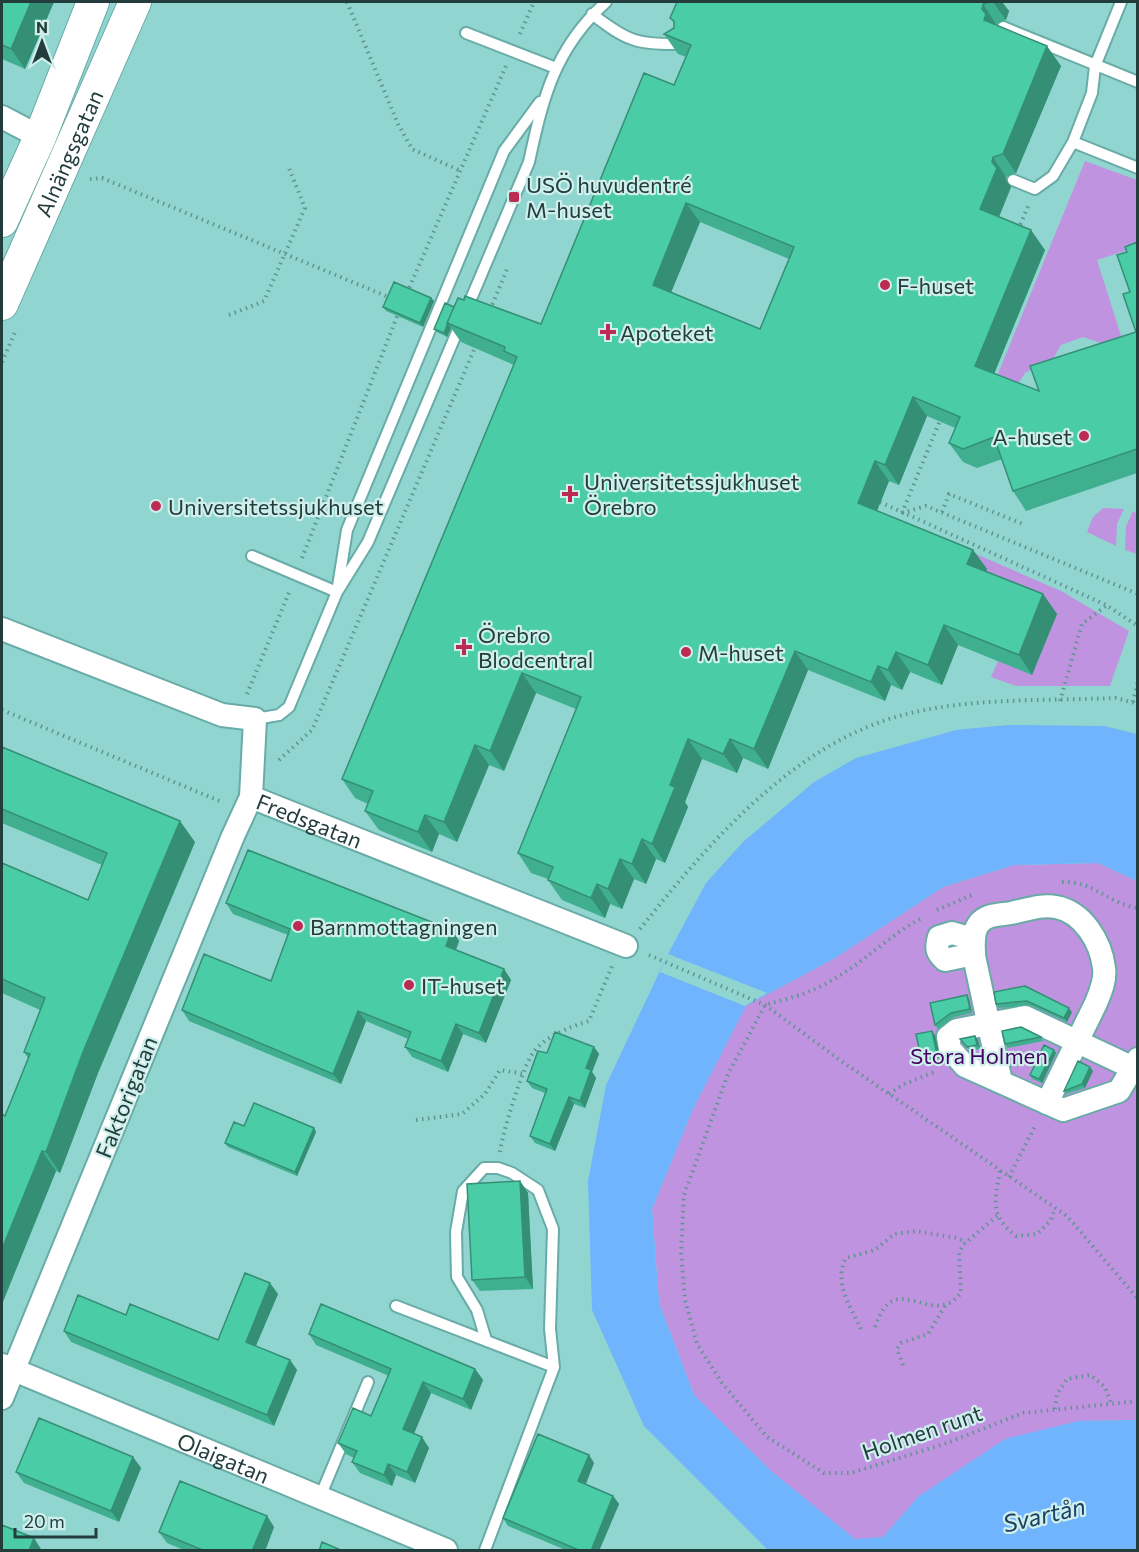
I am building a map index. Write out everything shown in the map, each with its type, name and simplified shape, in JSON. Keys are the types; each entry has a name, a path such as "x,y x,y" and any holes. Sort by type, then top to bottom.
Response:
{"main road":[{"name":"Alnängsgatan","path":"2,221 40,137 93,2"},
{"name":"Alnängsgatan","path":"2,304 135,2"},
{"path":"40,137 71,149"}],"street":[{"path":"2,117 40,137"},
{"path":"2,628 222,715 246,718"},
{"name":"Fredsgatan","path":"246,718 251,797 626,946"},
{"name":"Faktorigatan","path":"2,1398 7,1367 251,797"},
{"path":"1001,1082 973,946 977,926 985,917 1039,906 1055,906 1080,918 1090,930 1105,969 1103,986 1047,1103"},
{"path":"1025,1017 1078,1042 1134,1063 1119,1091 1063,1110 962,1062 950,1049 948,1037 957,1030 989,1022 1025,1017"},
{"name":"Olaigatan","path":"7,1367 446,1551"}],"lane":[{"path":"246,718 279,715 289,707 337,592 368,542 529,162 543,98 556,68 573,35 606,2"},
{"path":"1013,180 1035,189 1053,176 1073,142 1092,93 1095,66 1121,2"},
{"path":"592,14 617,33 644,45 681,44"},
{"path":"1003,27 1137,82"},
{"path":"466,33 556,68"},
{"path":"337,592 347,530 504,151 543,98"},
{"path":"1073,142 1137,168"},
{"path":"252,556 337,592"},
{"path":"484,1551 554,1367 550,1329 553,1229 538,1190 512,1173 498,1168 484,1168 463,1191 456,1232 457,1277 477,1310 486,1340"},
{"path":"396,1306 554,1367"},
{"path":"321,1497 368,1382"}],"path":[{"path":"347,2 398,124 412,149 461,171"},
{"path":"246,718 296,575 402,303 534,2"},
{"path":"229,315 264,301 305,208 288,166"},
{"path":"86,181 93,177 102,178 392,298"},
{"path":"1017,232 1035,189"},
{"path":"902,513 941,416"},
{"path":"942,512 949,494 1023,524"},
{"path":"880,501 1106,605 1137,626"},
{"path":"902,513 926,506 1137,594"},
{"path":"1060,701 1082,624 1106,605"},
{"path":"498,1168 505,1129 533,1052 567,1027 589,1021 612,966 696,859 760,797 794,770 837,744 898,717 933,709 1060,701 1116,698 1135,703 1137,681"},
{"path":"2,710 223,802 226,795"},
{"path":"664,962 765,1005 889,1094 1067,1216 1137,1299"},
{"name":"Holmen runt","path":"765,1005 728,1074 684,1195 681,1252 685,1300 697,1344 722,1383 767,1437 824,1473 851,1473 944,1444 1023,1413 1137,1401"},
{"path":"889,1094 904,1084 962,1062"},
{"path":"416,1120 462,1114 485,1094 500,1070 525,1074"},
{"path":"1009,1177 1047,1103"},
{"path":"1000,1171 996,1197 998,1216 1001,1224 1016,1236 1037,1234 1051,1220 1055,1208"},
{"path":"875,1327 880,1311 887,1303 897,1298 945,1306 954,1302 961,1293 959,1253 966,1242 998,1216"},
{"path":"861,1329 840,1283 842,1266 846,1258 875,1250 894,1234 916,1232 957,1238 966,1242"},
{"path":"903,1365 897,1349 901,1343 928,1334 945,1306"},
{"path":"1055,1409 1057,1394 1066,1379 1090,1375 1105,1387 1111,1403"}],"green space":[{"path":"1085,161 1137,180 1137,247 1097,260 1123,342 1110,346 1083,337 1061,345 1050,364 1026,372 1015,388 995,381"},
{"path":"1103,508 1124,509 1117,524 1116,546 1087,532 1093,517"},
{"path":"1133,511 1137,514 1137,554 1125,550 1126,526"},
{"path":"923,531 1061,591 1129,631 1110,686 1016,686 991,677 998,661 1032,674 981,583"},
{"name":"Stora Holmen","path":"1098,863 1137,881 1137,1420 1078,1421 919,1496 883,1537 855,1540 771,1471 694,1395 659,1303 652,1209 693,1109 745,1006 835,958 943,887 1014,865"}],"water":[{"name":"Svartån","path":"1007,725 1104,726 1137,734 1137,881 1098,863 1014,865 943,887 835,958 746,1006 693,1109 652,1209 659,1303 694,1395 771,1471 855,1539 883,1537 919,1496 1005,1439 1078,1421 1137,1420 1137,1550 768,1550 644,1426 592,1310 588,1181 606,1085 668,954 706,883 743,842 814,782 856,758 956,730"}],"pier":[{"path":"668,954 767,993 745,1006 660,972"}],"building":[{"path":"2,2 31,2 11,49 2,45"},
{"path":"677,2 989,2 983,4 982,9 986,14 984,20 1047,46 1003,154 993,157 992,162 997,168 980,209 1031,230 975,366 1039,391 1030,366 1136,332 1123,294 1130,292 1117,255 1127,252 1125,247 1137,242 1137,449 1013,491 994,437 963,449 949,443 960,417 913,397 885,465 875,461 858,503 973,550 967,564 1043,594 1019,655 944,625 928,665 896,652 888,670 878,666 871,682 795,651 754,749 730,739 723,754 688,739 670,785 675,787 652,844 642,839 632,864 620,859 608,889 597,884 591,898 548,880 553,867 518,853 581,697 522,673 490,751 475,745 444,822 425,815 418,832 365,811 373,791 342,779 517,357 504,351 505,347 447,323 458,298 464,300 465,296 541,324 644,73 674,85 691,45 664,34 674,28 674,21 670,18","holes":["686,203 794,247 760,329 653,285"]},
{"path":"394,282 431,298 420,323 383,307"},
{"path":"445,303 454,307 444,333 434,329"},
{"path":"2,747 180,821 83,1052 46,1152 42,1151 2,1249 2,1114 5,1116 30,1054 24,1052 45,998 2,979 2,863 88,900 107,853 2,809"},
{"name":"IT-huset","path":"248,850 452,930 446,946 504,969 479,1033 456,1024 441,1061 405,1047 411,1032 358,1011 333,1074 182,1010 204,954 271,981 290,929 226,903"},
{"path":"1025,986 1069,1008 1064,1018 1027,1001 996,1004 994,992"},
{"path":"967,995 970,1009 951,1013 935,1025 930,1003"},
{"path":"1021,1027 1041,1037 1005,1044 1002,1031"},
{"path":"932,1031 937,1054 921,1058 916,1034"},
{"path":"555,1032 594,1047 586,1068 591,1070 580,1101 569,1097 550,1144 530,1136 547,1089 527,1081 538,1051 547,1053"},
{"path":"975,1036 977,1045 967,1047 960,1039"},
{"path":"1044,1045 1054,1050 1039,1079 1030,1075"},
{"path":"1078,1061 1090,1067 1082,1084 1064,1091"},
{"path":"254,1103 314,1128 295,1172 225,1143 234,1122 244,1126"},
{"path":"520,1181 525,1277 472,1280 467,1184"},
{"path":"245,1273 270,1283 246,1342 290,1360 267,1415 64,1331 78,1295 126,1315 130,1304 218,1340"},
{"path":"321,1304 475,1369 463,1399 423,1382 403,1429 422,1437 407,1472 388,1464 384,1475 352,1462 357,1451 338,1443 353,1408 371,1416 391,1369 309,1334"},
{"path":"39,1418 133,1457 111,1511 16,1472"},
{"path":"538,1434 589,1455 578,1481 613,1496 591,1551 581,1551 503,1518"},
{"path":"180,1481 267,1516 252,1551 205,1551 159,1532"},
{"path":"2,1525 34,1538 29,1551 2,1551"},
{"path":"322,1542 343,1551 319,1551"}],"place":[{"name":"USÖ huvudentré M-huset","path":"514,197"},
{"name":"F-huset","path":"885,285"},
{"name":"Apoteket","path":"608,332"},
{"name":"A-huset","path":"1084,436"},
{"name":"Universitetssjukhuset Örebro","path":"570,494"},
{"name":"Universitetssjukhuset","path":"156,506"},
{"name":"Örebro Blodcentral","path":"464,647"},
{"name":"M-huset","path":"686,652"},
{"name":"Barnmottagningen","path":"298,926"},
{"name":"IT-huset","path":"409,985"}]}
